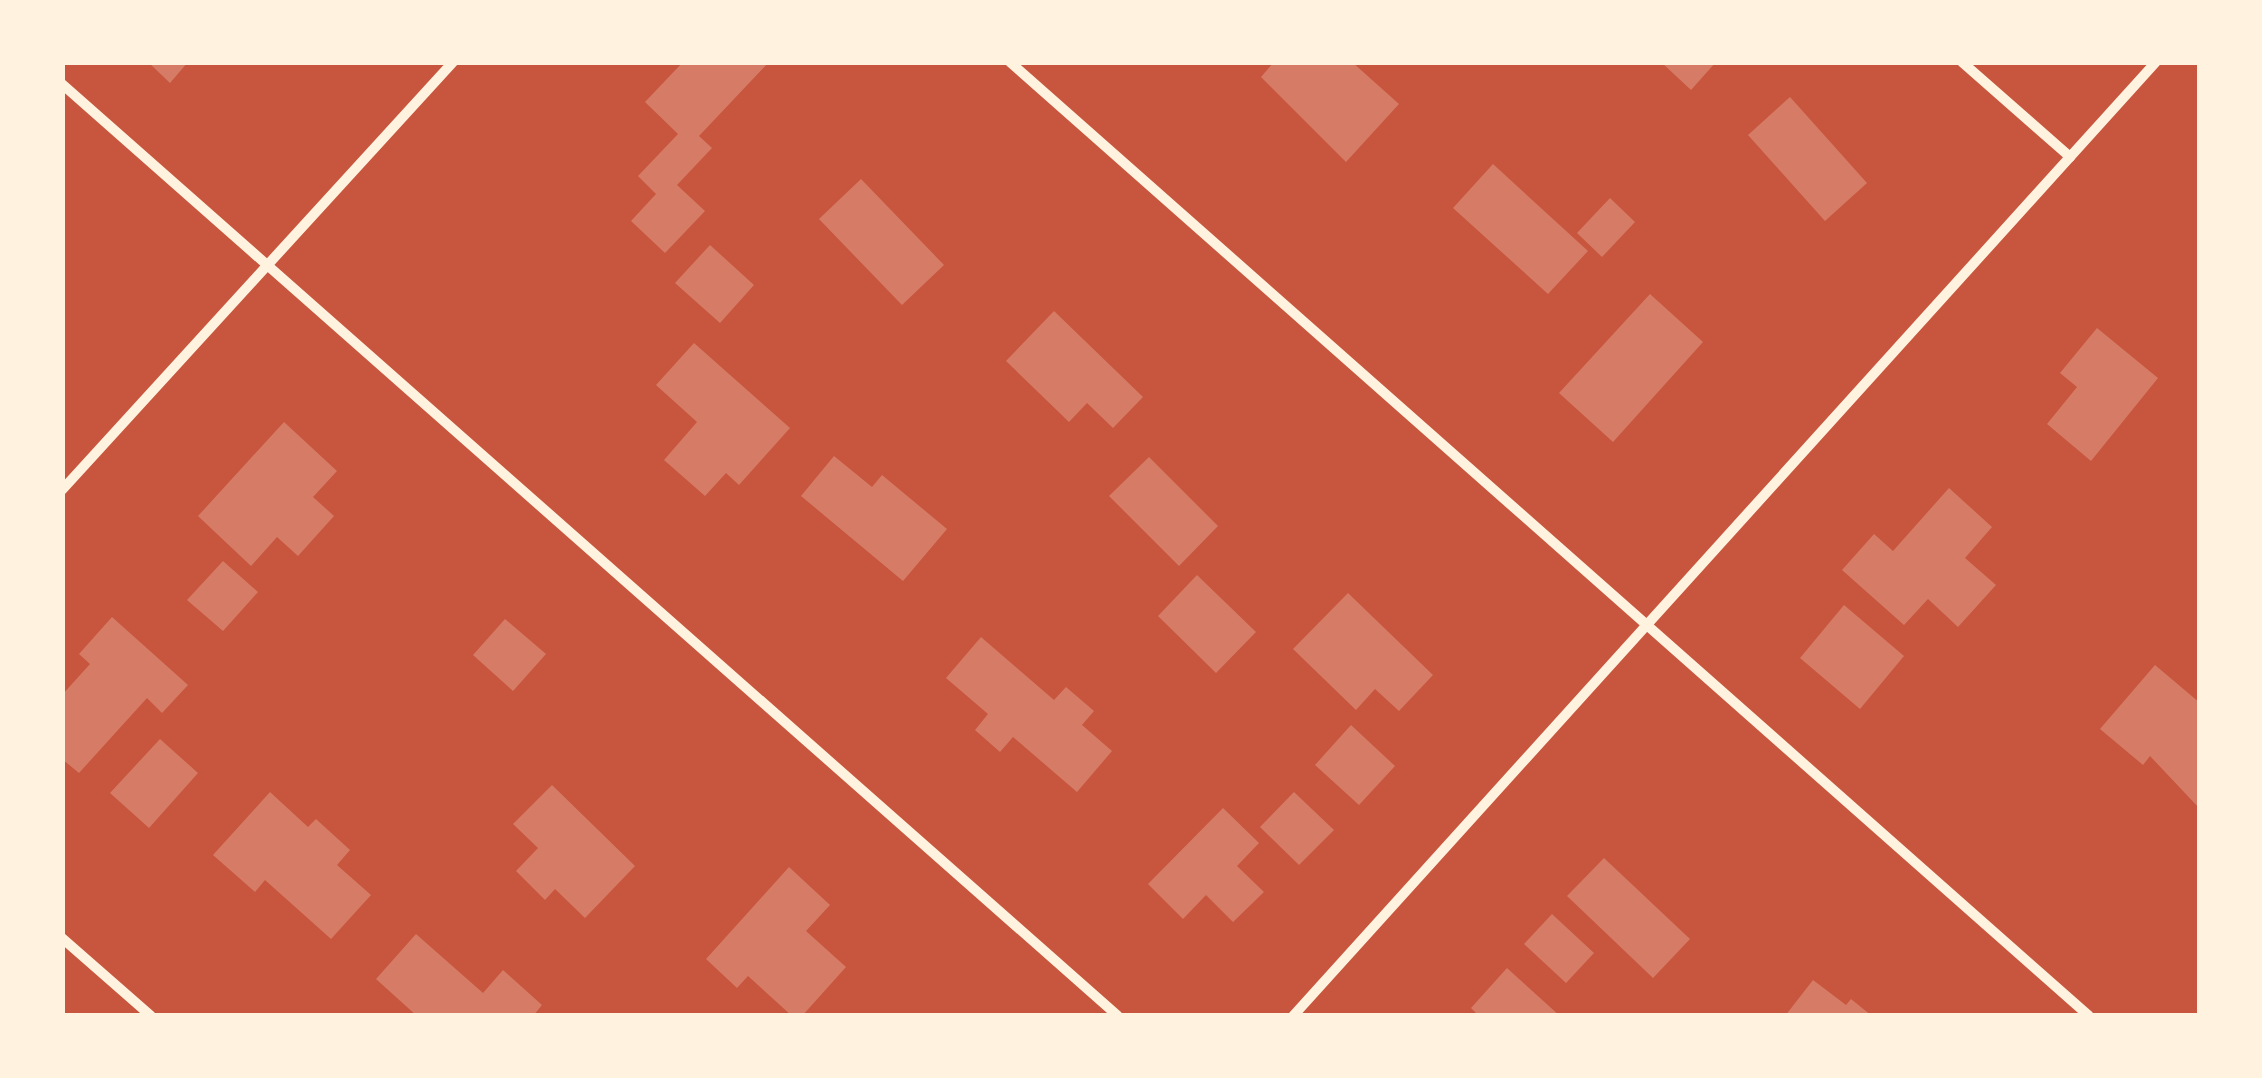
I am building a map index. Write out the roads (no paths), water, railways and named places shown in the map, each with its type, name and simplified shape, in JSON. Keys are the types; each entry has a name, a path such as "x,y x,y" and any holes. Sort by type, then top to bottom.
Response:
{"street":[{"path":"62,490 453,62"},
{"path":"1010,62 2089,1016"},
{"path":"1962,62 2070,158"},
{"path":"1293,1016 2156,62"},
{"path":"62,84 1118,1016"},
{"path":"62,938 151,1016"}]}
